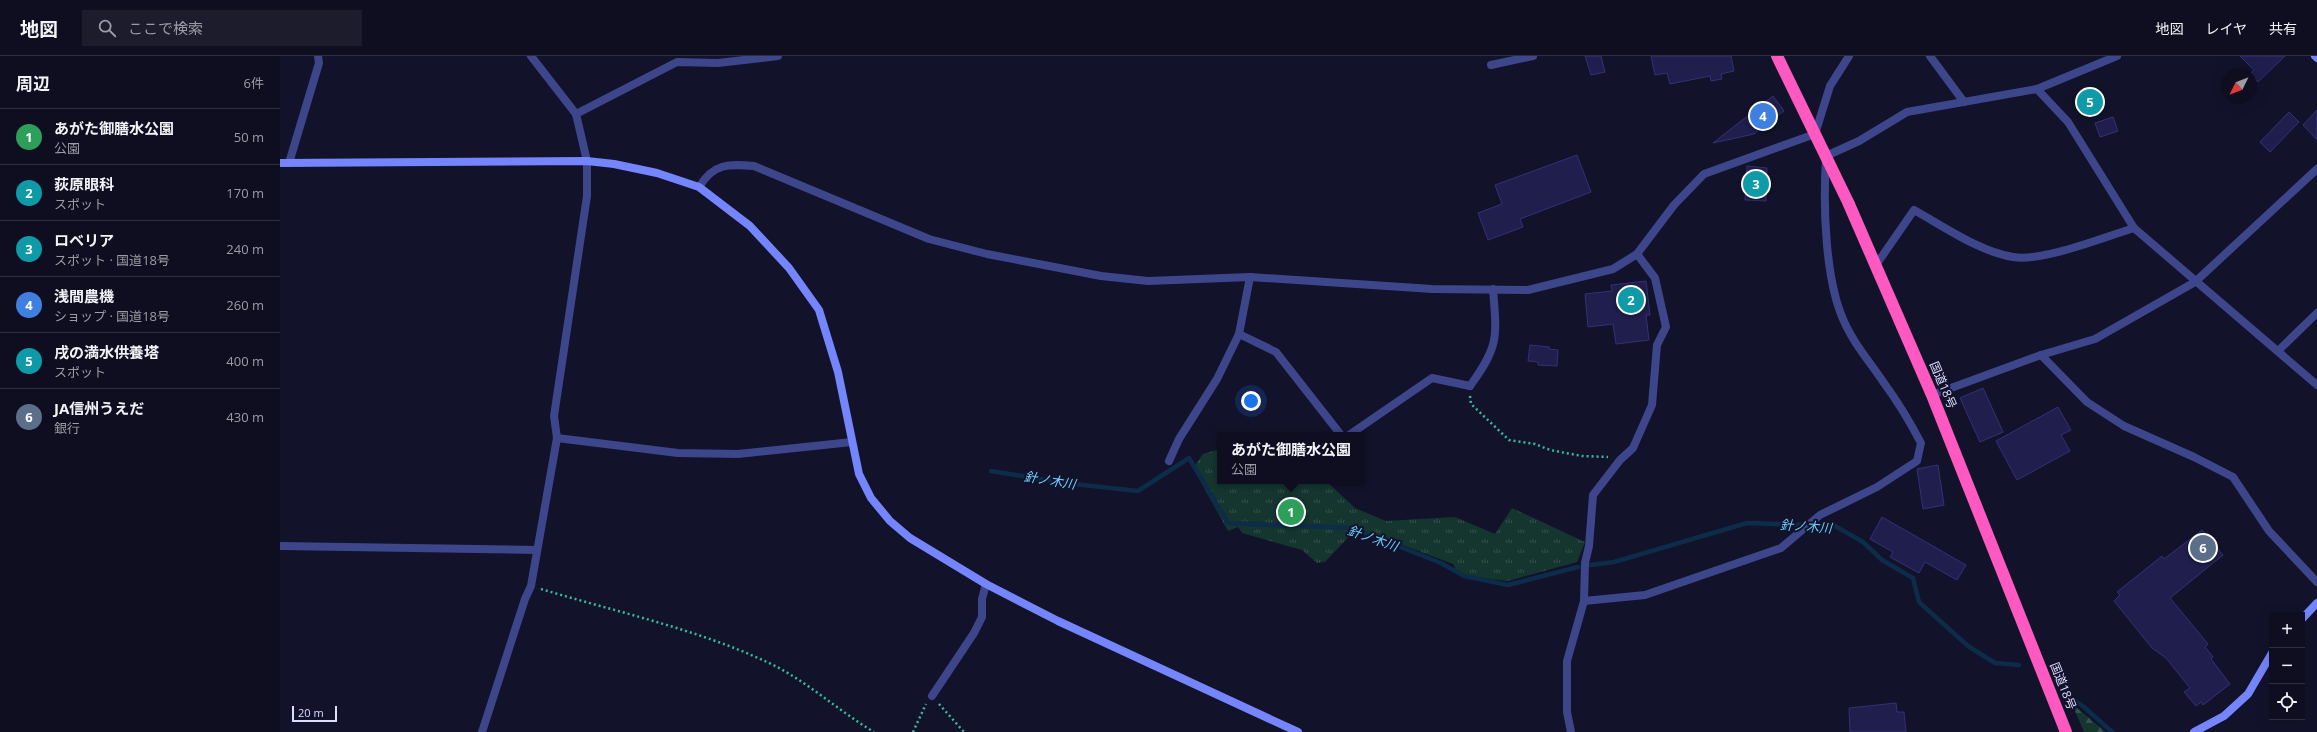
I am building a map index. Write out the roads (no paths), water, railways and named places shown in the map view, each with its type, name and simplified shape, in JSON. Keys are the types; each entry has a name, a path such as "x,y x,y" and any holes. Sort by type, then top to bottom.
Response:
{"highway":[{"name":"国道18号","path":"1777,56 1826,156 1876,265 1932,395 2066,732"}],"street":[{"path":"289,164 320,63 318,56"},
{"path":"482,732 525,599 531,586 536,550 557,438 554,416 587,196 586,161 576,114 531,56"},
{"path":"576,114 677,62 718,62 778,56"},
{"path":"1491,65 1533,56"},
{"path":"699,187 706,176 716,168 733,164 754,166 929,239 987,254 1100,276 1148,281 1250,277 1432,289 1528,290 1613,269 1637,254 1674,205 1704,174 1814,134 1830,86 1849,56"},
{"path":"1930,56 1964,102"},
{"path":"1584,601 1645,595 1781,548 1820,515 1877,487 1917,461 1921,443 1905,414 1860,350 1843,319 1833,288 1823,196 1826,156 1859,141 1907,112 2037,89 2117,56"},
{"path":"2037,89 2068,122 2134,228 2195,282 2317,385"},
{"path":"280,164 586,161 614,164 657,173 699,187 750,226 789,268 819,310 838,372 859,474 871,498 890,521 932,553 986,584 1071,627 1298,732"},
{"path":"1932,395 2041,355 2095,339 2195,282 2317,168"},
{"path":"1876,265 1914,210 1982,247 2013,258 2048,255 2134,228"},
{"path":"1571,732 1567,712 1567,661 1584,601 1585,563 1589,546 1593,495 1622,458 1633,448 1652,405 1657,345 1666,328 1655,278 1637,254"},
{"path":"1169,461 1179,439 1217,379 1239,334 1250,277"},
{"path":"1353,432 1432,378 1470,386 1488,361 1497,334 1493,289"},
{"path":"2278,351 2317,313"},
{"path":"1239,334 1276,352 1339,432"},
{"path":"2041,355 2087,402 2124,426 2194,457 2233,477 2269,531 2317,582"},
{"path":"557,438 678,453 730,454 852,442"},
{"path":"280,546 536,550"},
{"path":"932,696 974,633 982,616 982,599 986,584"},
{"path":"2305,616 2317,603"},
{"path":"2194,732 2224,716 2248,694 2269,658"}],"waterway":[{"name":"針ノ木川","path":"991,471 1065,483 1138,491 1189,458 1228,523 1352,528 1441,563 1464,576 1508,585 1578,567"},
{"name":"針ノ木川","path":"1590,565 1614,562 1747,523 1835,526 1863,542 1882,560 1913,578 1919,602 1968,646 1995,663 2019,665"},
{"name":"針ノ木川","path":"2074,700 2112,732"}],"place":[{"name":"戌の満水供養塔","path":"2090,102"},
{"name":"浅間農機","path":"1763,116"},
{"name":"ロベリア","path":"1756,184"},
{"name":"荻原眼科","path":"1631,300"},
{"name":"あがた御膳水公園","path":"1291,512"},
{"name":"JA信州うえだ","path":"2203,548"}]}
